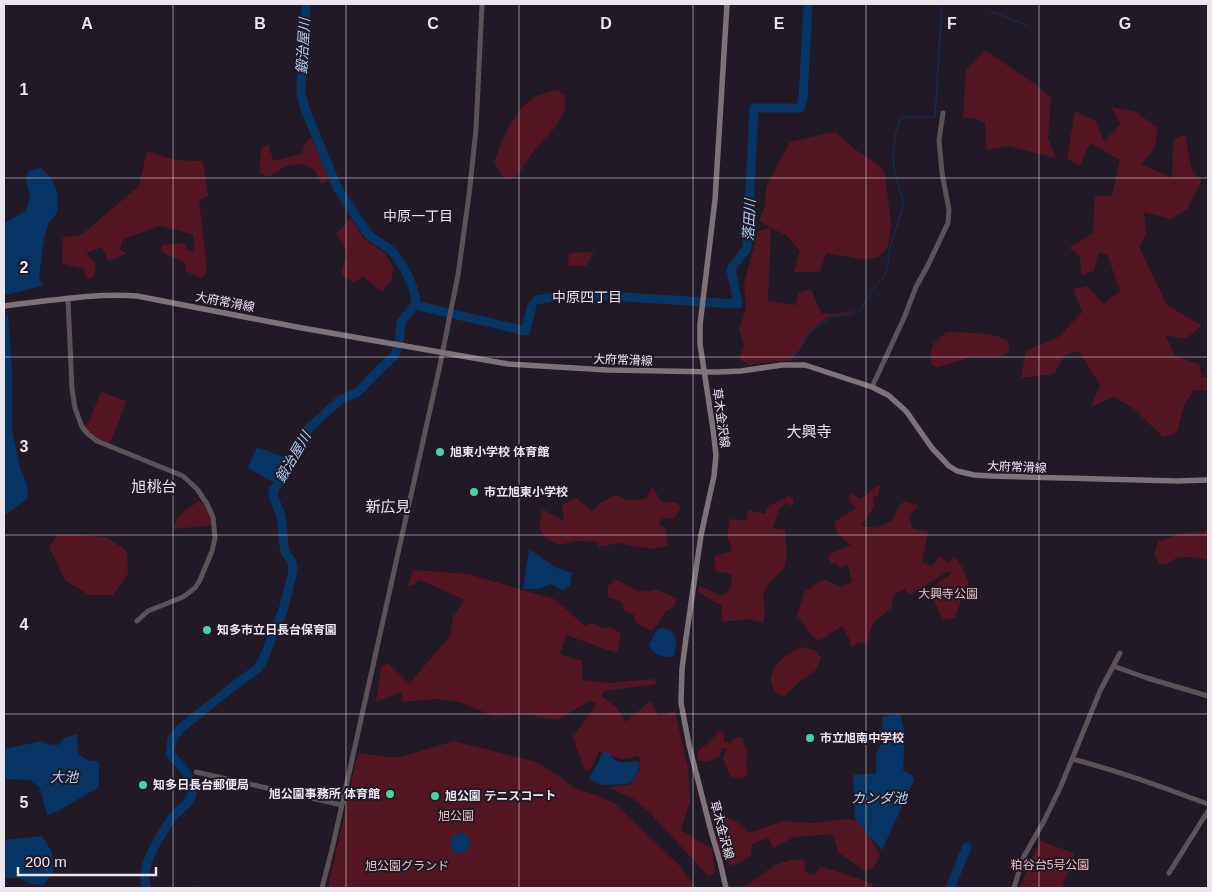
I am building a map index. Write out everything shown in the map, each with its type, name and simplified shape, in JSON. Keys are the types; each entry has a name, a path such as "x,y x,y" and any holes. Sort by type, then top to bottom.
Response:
{"main road":[{"name":"草木金沢線","path":"726,888 689,745 682,703 682,670 701,535 714,476 716,455 700,344 700,325 714,200 727,4"},
{"name":"大府常滑線","path":"4,306 117,294 137,296 302,328 508,364 705,372 805,364 872,387 888,395 906,411 932,448 956,471 991,476 1177,481 1208,480"}],"street":[{"path":"322,888 443,352 458,275 476,129 482,4"},
{"path":"872,387 916,287 948,223 950,210 940,162 939,137 943,113"},
{"path":"68,299 72,389 75,408 82,427 97,441 168,469 189,480 207,504 213,517 215,538 212,551 195,588 183,597 148,611 137,622"},
{"path":"1014,888 1023,858 1042,825 1100,691 1120,653"},
{"path":"1113,666 1208,696"},
{"path":"1072,759 1169,789 1208,804"},
{"path":"196,772 342,805"},
{"path":"1169,873 1207,815"}],"green space":[{"path":"985,50 1035,84 1051,98 1048,139 1056,158 1008,146 986,150 985,123 963,117 966,70"},
{"path":"558,90 565,96 565,109 557,125 537,147 516,177 505,179 494,163 503,138 512,122 523,107 532,99"},
{"path":"1111,107 1136,112 1158,128 1154,149 1141,164 1172,178 1173,140 1185,134 1192,171 1202,180 1187,209 1171,219 1144,212 1146,235 1139,247 1167,305 1202,326 1185,339 1165,335 1175,356 1199,364 1202,377 1208,377 1208,391 1194,390 1184,404 1177,433 1163,437 1133,408 1114,397 1091,407 1100,385 1079,351 1065,355 1054,374 1021,378 1026,351 1060,336 1082,312 1073,289 1088,286 1103,304 1120,291 1107,254 1098,253 1094,271 1081,276 1080,256 1069,248 1093,233 1095,196 1112,196 1120,160 1090,143 1080,166 1067,159 1075,111 1096,121 1104,141 1121,124"},
{"path":"835,132 856,150 880,166 885,174 891,224 888,247 879,257 865,260 826,253 820,272 794,272 800,251 786,235 759,221 765,206 766,187 790,142"},
{"path":"311,137 329,179 322,184 315,170 302,164 286,166 268,177 259,173 261,148 269,144 273,161 302,154 304,145"},
{"path":"147,151 175,160 203,161 208,196 199,200 207,271 202,278 185,271 186,264 161,251 162,245 185,243 188,251 195,251 193,234 160,226 123,239 120,249 127,254 108,261 102,247 86,253 96,264 94,277 86,279 84,269 62,263 63,237 81,235 139,186"},
{"path":"351,218 364,239 385,253 393,267 392,280 382,292 363,276 354,283 341,274 347,251 336,234"},
{"path":"771,228 768,301 796,305 799,293 811,289 821,313 857,311 828,317 807,336 801,348 790,361 749,365 739,358 744,347 739,329 746,310 744,284 758,231"},
{"path":"594,252 586,266 569,266 568,256 570,253"},
{"path":"947,332 978,333 996,336 1008,342 1009,351 1002,356 974,356 935,367 931,364 933,345"},
{"path":"101,392 126,401 108,446 82,427 88,423"},
{"name":"大興寺公園","path":"877,486 880,486 878,497 874,496 873,499 875,505 861,526 876,528 893,520 899,505 906,501 919,506 909,515 912,528 928,532 922,562 932,566 939,556 948,563 954,556 969,582 955,618 942,620 930,590 951,574 949,571 909,595 905,589 894,594 891,608 874,623 868,644 859,642 851,648 849,638 842,626 819,641 813,637 797,615 804,592 824,579 840,587 852,582 848,564 840,568 836,563 830,563 828,558 831,553 851,545 837,534 834,522 856,508 849,501 850,492 861,499"},
{"path":"652,487 662,502 676,502 681,507 674,519 663,518 659,524 666,529 668,546 652,549 618,543 599,547 598,542 575,541 559,545 546,538 539,529 542,509 564,521 562,505 576,498 592,511 600,503 616,495 628,500 646,499"},
{"path":"789,496 793,499 793,506 785,503 778,511 773,528 785,530 787,555 785,567 767,585 763,597 765,613 763,623 748,619 722,622 722,606 697,591 700,586 722,596 731,587 732,574 715,571 715,556 732,551 727,536 730,519 746,521 748,510 765,514 769,505"},
{"path":"199,501 207,508 214,525 174,529 180,515"},
{"path":"1208,531 1208,560 1183,557 1160,564 1154,556 1158,542 1183,534"},
{"path":"58,534 106,537 127,551 128,574 113,595 89,595 65,580 49,547"},
{"path":"413,570 468,574 554,599 585,626 592,623 605,629 611,627 621,634 617,653 566,635 560,654 582,661 582,680 609,683 653,679 658,684 604,691 601,696 616,707 626,722 651,700 658,716 675,711 688,768 690,801 681,830 712,849 715,874 707,875 651,814 634,799 608,787 630,785 640,769 639,756 623,759 599,752 591,769 585,771 573,737 596,704 591,700 558,720 525,714 493,716 460,702 437,699 402,702 402,692 376,702 381,667 388,663 409,684 450,636 453,617 465,600 420,580 408,586"},
{"path":"616,579 630,588 639,591 644,592 655,589 676,598 675,606 665,612 651,631 636,623 634,615 624,610 622,602 608,597 608,586"},
{"path":"801,647 815,650 821,658 816,670 798,683 784,697 776,692 773,687 771,678 773,672 782,659"},
{"path":"719,731 724,733 724,741 730,743 737,737 742,738 747,753 746,765 748,775 742,779 730,776 723,758 727,749 722,748 719,757 698,761 698,751"},
{"name":"旭公園","path":"454,741 536,762 574,788 599,796 615,804 679,865 696,888 328,888 358,753 401,757"},
{"path":"708,799 721,804 723,815 738,823 749,833 783,821 814,823 847,819 862,822 880,856 873,868 865,871 838,852 833,834 794,837 773,848 769,838 752,844 751,855 739,864 730,865 720,854"},
{"name":"粕谷台5号公園","path":"1040,841 1074,853 1062,888 1021,888"},
{"path":"791,860 803,860 805,872 813,875 816,874 820,866 874,884 871,888 737,888 747,885 775,865"}],"water":[{"path":"41,168 51,178 58,194 57,213 48,224 43,244 39,278 43,286 4,295 4,223 26,211 30,196 26,180 29,171"},
{"path":"8,315 12,372 12,430 21,471 27,484 28,498 4,516 4,316"},
{"path":"257,447 289,459 273,482 248,468"},
{"path":"529,549 557,568 572,573 570,585 563,591 551,584 539,589 523,589"},
{"path":"661,628 667,629 674,634 676,646 674,656 660,655 653,651 649,645 657,630"},
{"name":"カンダ池","path":"900,714 905,733 903,770 912,775 914,780 882,850 855,819 853,775 876,773 876,754 883,741 882,717"},
{"name":"大池","path":"77,734 78,754 89,761 99,761 99,787 58,811 47,815 40,788 30,780 4,779 4,749 42,741 58,745 65,738"},
{"path":"604,751 613,759 623,763 637,761 639,768 634,780 628,784 601,785 589,779"},
{"path":"456,833 464,833 470,839 470,847 464,853 456,853 450,847 450,839"},
{"path":"42,836 52,852 53,872 43,885 31,884 18,878 4,878 4,840"}],"waterway":[{"name":"鍛治屋川","path":"146,888 146,869 154,847 171,819 187,803 192,791 189,777 170,754 172,739 181,728 256,670 262,662 283,610 293,568 292,562 285,552 280,513 273,495 274,489 296,458 306,432 311,426 340,400 358,392 395,355 399,342 401,322 415,305 416,301 410,280 398,258 393,252 368,234 338,189 305,109 301,85 306,4"},
{"name":"落田川","path":"536,300 576,294 738,304 731,269 747,248 754,108 800,108 803,99 808,4"},
{"path":"788,359 798,351 810,332 830,318 852,315 858,312 884,276 887,269 890,247 903,207 894,171 893,153 896,133 901,117 935,117 942,4"},
{"path":"990,11 1029,26"},
{"name":"落田川","path":"415,305 526,331 532,305"},
{"path":"950,888 967,847"}],"place":[{"name":"旭東小学校 体育館","path":"440,452"},
{"name":"市立旭東小学校","path":"474,492"},
{"name":"知多市立日長台保育園","path":"207,630"},
{"name":"市立旭南中学校","path":"810,738"},
{"name":"知多日長台郵便局","path":"143,785"},
{"name":"旭公園事務所 体育館","path":"390,794"},
{"name":"旭公園 テニスコート","path":"435,796"}],"district":[{"name":"中原一丁目","path":"418,216"},
{"name":"中原四丁目","path":"587,297"},
{"name":"大興寺","path":"809,432"},
{"name":"旭桃台","path":"154,487"},
{"name":"新広見","path":"388,507"}],"park label":[{"name":"旭公園グランド","path":"407,866"}]}
